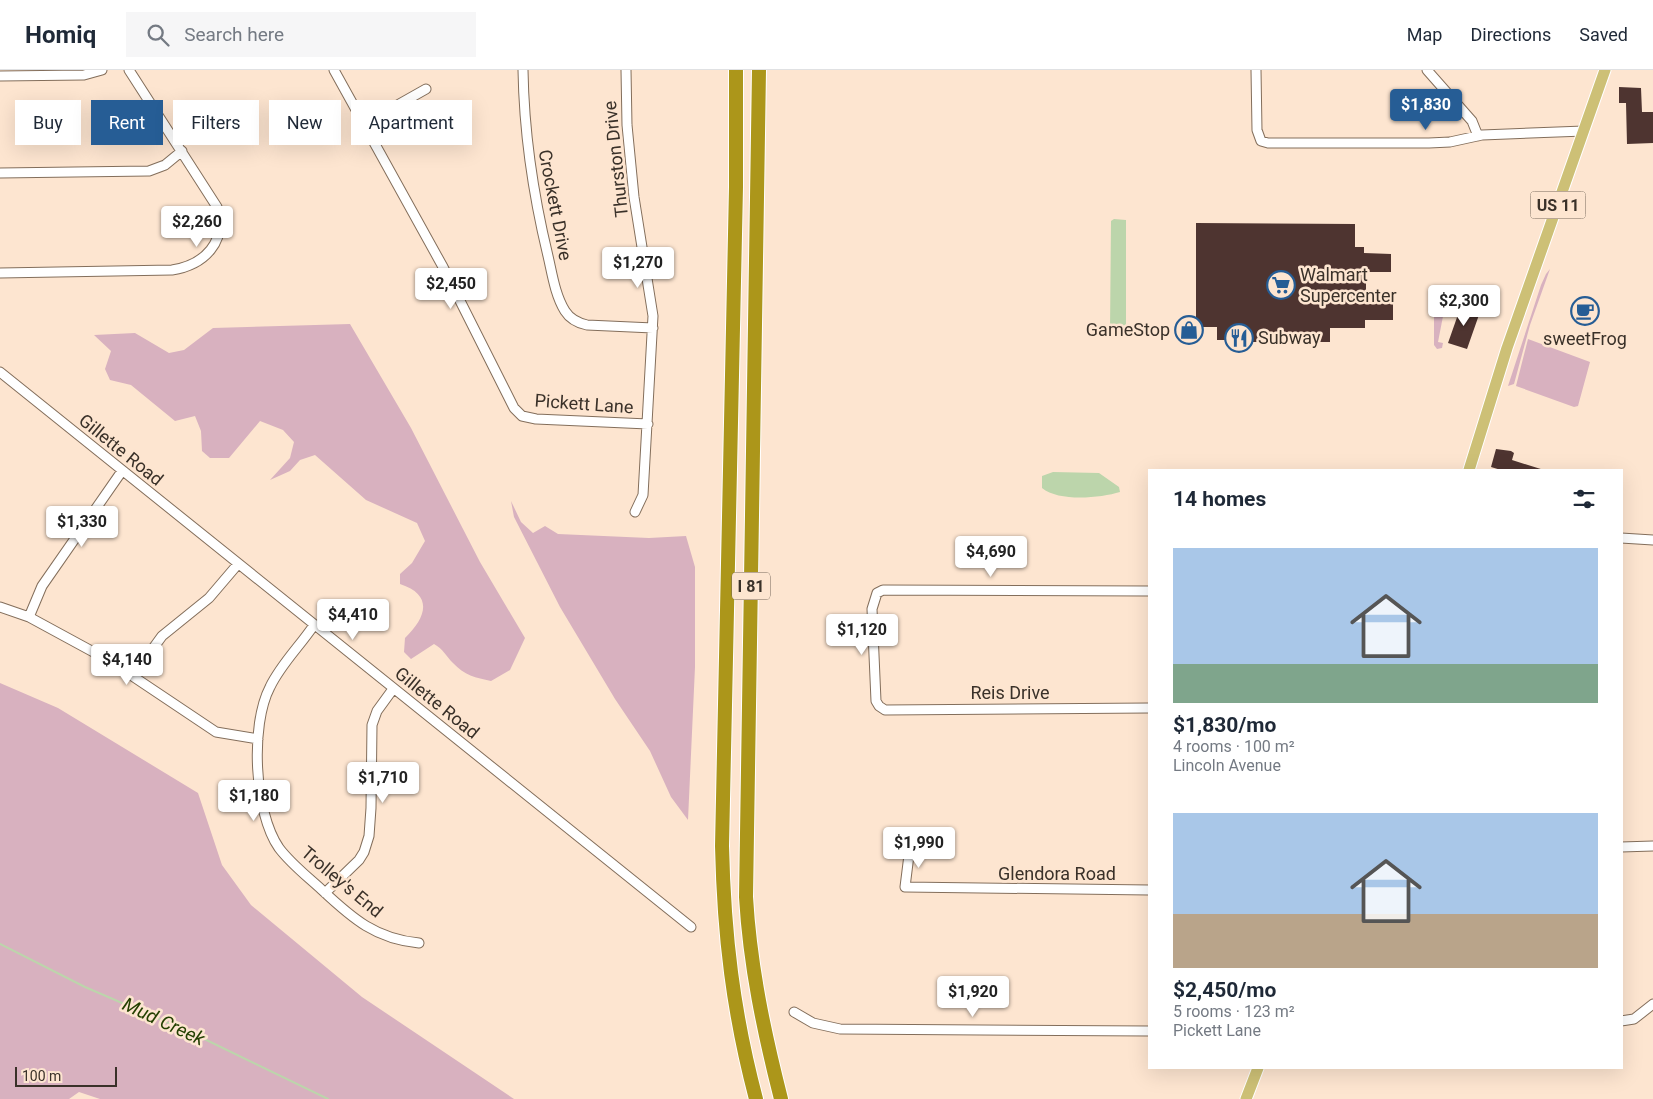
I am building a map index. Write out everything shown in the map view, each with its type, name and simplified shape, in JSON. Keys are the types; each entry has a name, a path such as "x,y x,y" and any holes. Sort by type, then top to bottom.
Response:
{"highway":[{"name":"I 81","path":"736,70 736,197 722,846 724,916 730,967 742,1046 756,1099"},
{"name":"I 81","path":"759,70 746,897 748,933 761,1022 780,1099"}],"main road":[{"name":"US 11","path":"1469,469 1507,348 1605,70"},
{"path":"1246,1099 1258,1069"}],"street":[{"path":"0,76 84,75 102,70"},
{"path":"0,273 172,270 186,268 200,262 213,248 218,235 219,213 182,151 129,70"},
{"name":"Pickett Lane","path":"334,70 351,101"},
{"name":"Crockett Drive","path":"523,70 524,111 534,189 552,272 565,310 578,323 587,325 653,328"},
{"name":"Thurston Drive","path":"626,70 627,125 634,197 649,284 653,328 642,495 635,512"},
{"path":"1256,70 1258,137 1261,141 1268,143 1429,143 1450,142 1478,136 1584,131"},
{"path":"1427,70 1472,121 1478,136"},
{"path":"407,100 426,89"},
{"name":"Pickett Lane","path":"376,145 443,267 514,408 522,416 536,419 648,424"},
{"path":"0,173 149,170 165,165 182,151"},
{"name":"Gillette Road","path":"0,372 691,927"},
{"path":"29,617 42,586 122,471"},
{"path":"1623,538 1653,540"},
{"path":"133,676 162,636 209,598 238,564"},
{"name":"Reis Drive","path":"1144,590 883,590 876,593 872,609 876,701 879,706 889,710 1148,708"},
{"path":"0,607 29,617 71,638 133,676 216,732 258,739"},
{"name":"Trolley's End","path":"314,625 270,686 263,707 258,739 261,806 272,836 291,861 325,893 361,924 379,934 401,941 419,943"},
{"path":"325,893 359,860 364,852 369,836 371,808 372,725 377,711 393,689"},
{"path":"1623,847 1653,846"},
{"name":"Glendora Road","path":"910,847 905,887 1148,890"},
{"path":"1623,1021 1634,1018 1653,1004"},
{"path":"794,1012 813,1022 840,1029 1148,1031"}],"shaded area":[{"path":"1114,219 1126,220 1126,334 1112,337 1110,332 1111,221"},
{"path":"1550,269 1530,325 1514,384 1508,386 1541,285"},
{"path":"1437,299 1445,299 1451,307 1445,306 1438,342 1443,343 1442,348 1437,349 1434,345 1434,302"},
{"path":"350,324 411,428 480,562 525,638 510,670 491,681 475,677 461,670 434,644 411,659 404,652 405,638 418,623 423,608 418,594 400,584 400,574 412,563 425,541 417,523 366,500 315,455 300,460 290,471 270,480 290,458 294,442 283,430 260,421 229,458 210,458 202,451 201,431 195,416 175,421 131,385 110,380 105,369 111,351 94,335 135,333 169,353 184,350 213,328"},
{"path":"1528,339 1590,362 1578,406 1574,407 1516,386"},
{"path":"1053,472 1099,473 1119,487 1120,492 1080,498 1059,495 1042,488 1042,476"},
{"path":"511,501 521,522 533,533 545,526 558,534 649,538 686,536 695,567 695,667 688,820 671,797 650,751 615,699 560,607 514,517"},
{"path":"0,683 58,708 198,793 222,865 251,905 362,997 514,1099 100,1099 79,1092 69,1099 0,1099"}],"building":[{"path":"1619,87 1641,88 1642,112 1653,112 1653,143 1627,144 1626,103 1619,103"},
{"name":"Walmart Supercenter","path":"1196,223 1355,224 1355,247 1364,247 1364,253 1391,254 1391,272 1366,272 1366,299 1393,299 1393,320 1365,320 1365,328 1330,328 1330,342 1319,342 1319,346 1305,346 1305,342 1245,342 1245,346 1234,346 1234,340 1217,340 1217,327 1196,327"},
{"path":"1461,306 1480,312 1467,349 1448,343"},
{"path":"1496,449 1511,451 1514,453 1512,460 1541,469 1498,469 1491,467"}],"waterway":[{"name":"Mud Creek","path":"0,944 85,987 194,1034 328,1099"}],"place":[{"name":"Walmart Supercenter","path":"1281,285"},
{"name":"sweetFrog","path":"1585,311"},
{"name":"GameStop","path":"1189,330"},
{"name":"Subway","path":"1239,338"}]}
